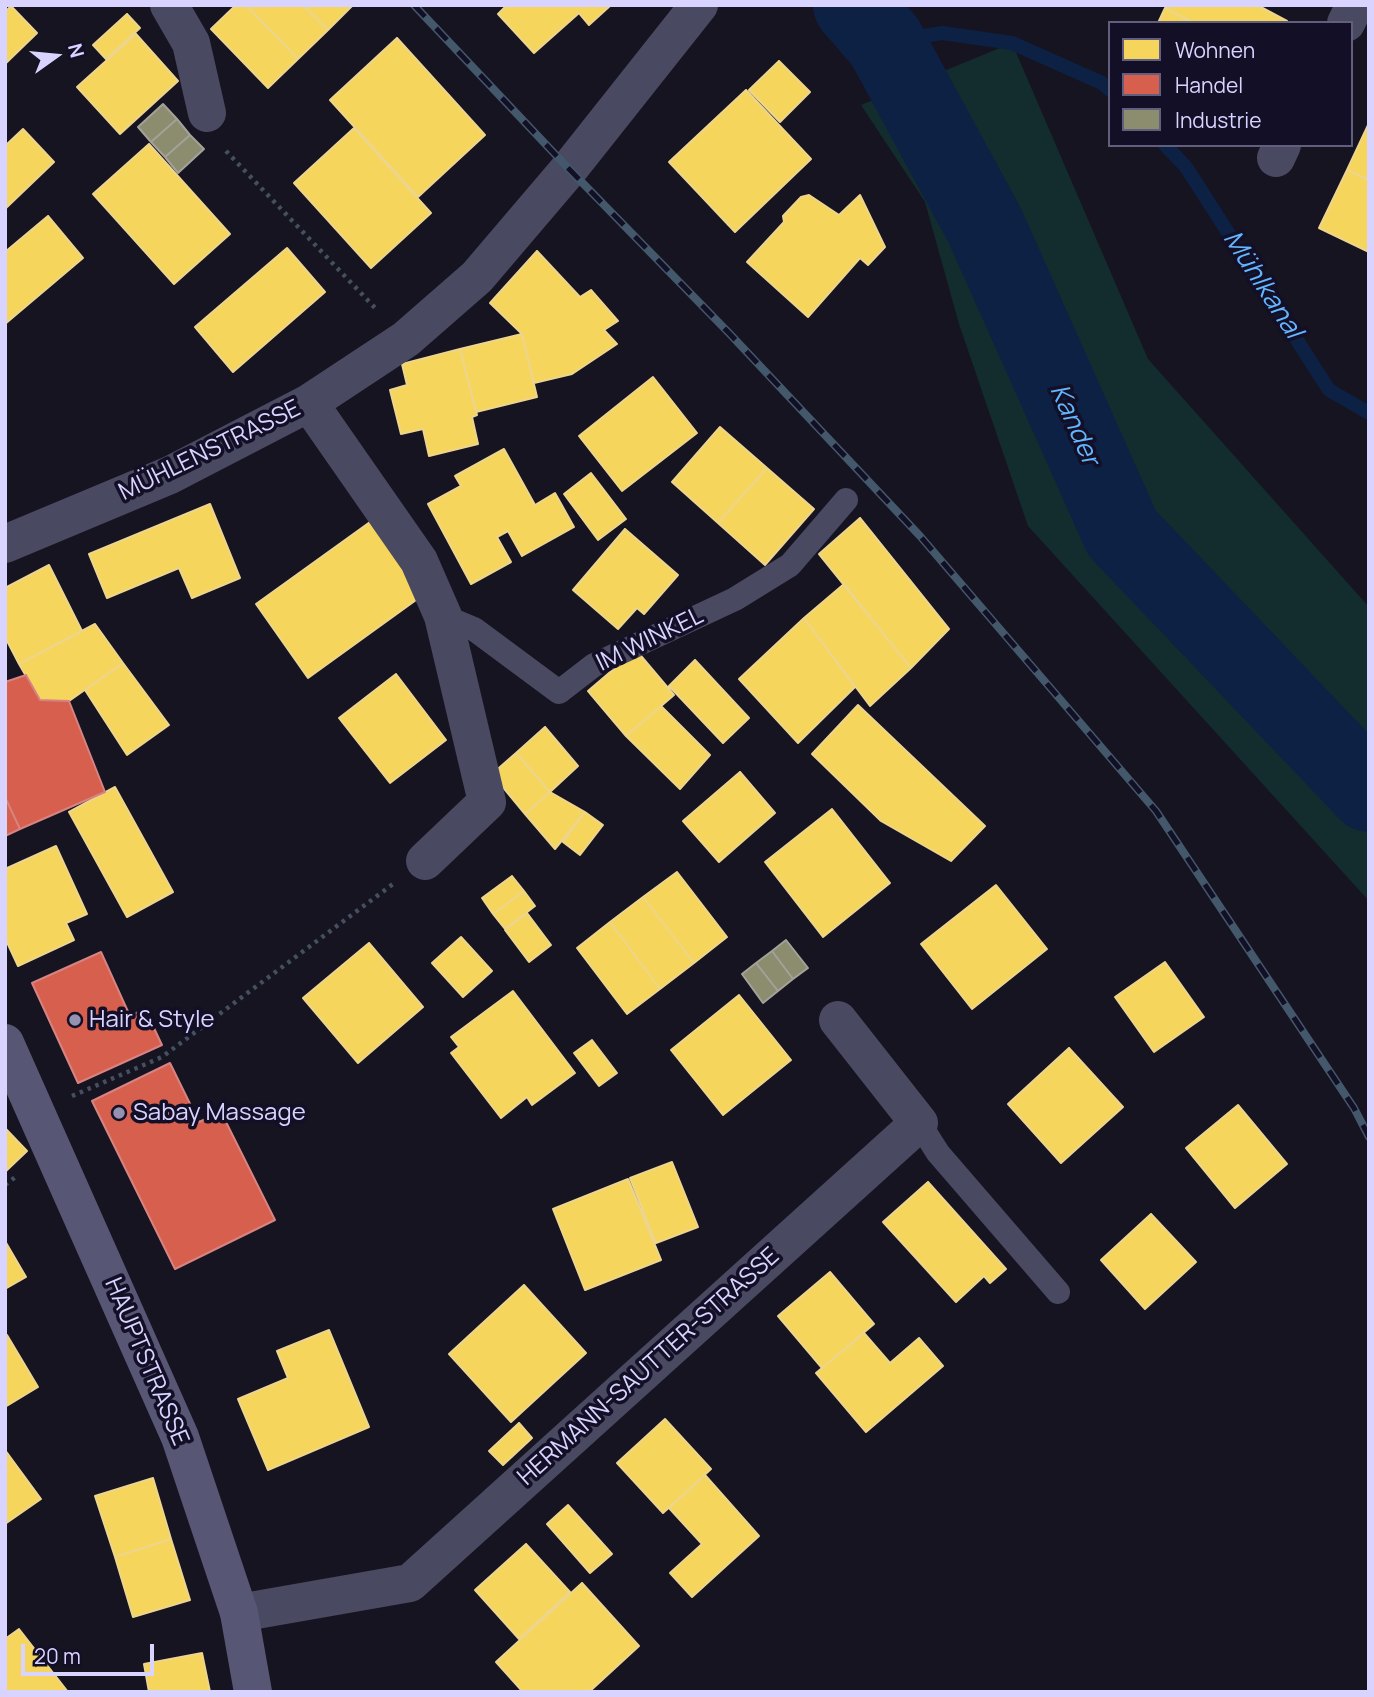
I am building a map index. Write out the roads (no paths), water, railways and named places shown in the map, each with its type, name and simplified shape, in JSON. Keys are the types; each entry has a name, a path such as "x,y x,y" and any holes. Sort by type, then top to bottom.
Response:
{"main road":[{"name":"HAUPTSTRASSE","path":"5,1043 180,1437 239,1613 253,1692"}],"street":[{"path":"169,5 191,43 207,113"},
{"path":"1347,21 1355,5"},
{"name":"MÜHLENSTRASSE","path":"5,544 170,475 309,403 406,339 477,277 569,169 684,12"},
{"path":"309,403 419,561 443,616 487,803 425,861"},
{"path":"838,1020 919,1123"},
{"name":"HERMANN-SAUTTER-STRASSE","path":"239,1613 410,1583 919,1123"}],"lane":[{"name":"IM WINKEL","path":"443,616 474,629 559,692 594,665 735,600 790,565 846,500"},
{"path":"919,1123 938,1153 1058,1292"}],"waterway":[{"name":"Kander","path":"853,5 885,42 985,226 1122,533 1369,792"},
{"name":"Mühlkanal","path":"885,42 942,33 1012,43 1102,83 1108,88"},
{"name":"Mühlkanal","path":"1167,147 1186,167 1329,390 1369,413"}],"railway":[{"path":"414,5 920,536 1156,811 1354,1108 1369,1137"}],"place":[{"name":"Hair & Style","path":"75,1020"},
{"name":"Sabay Massage","path":"119,1113"}]}
